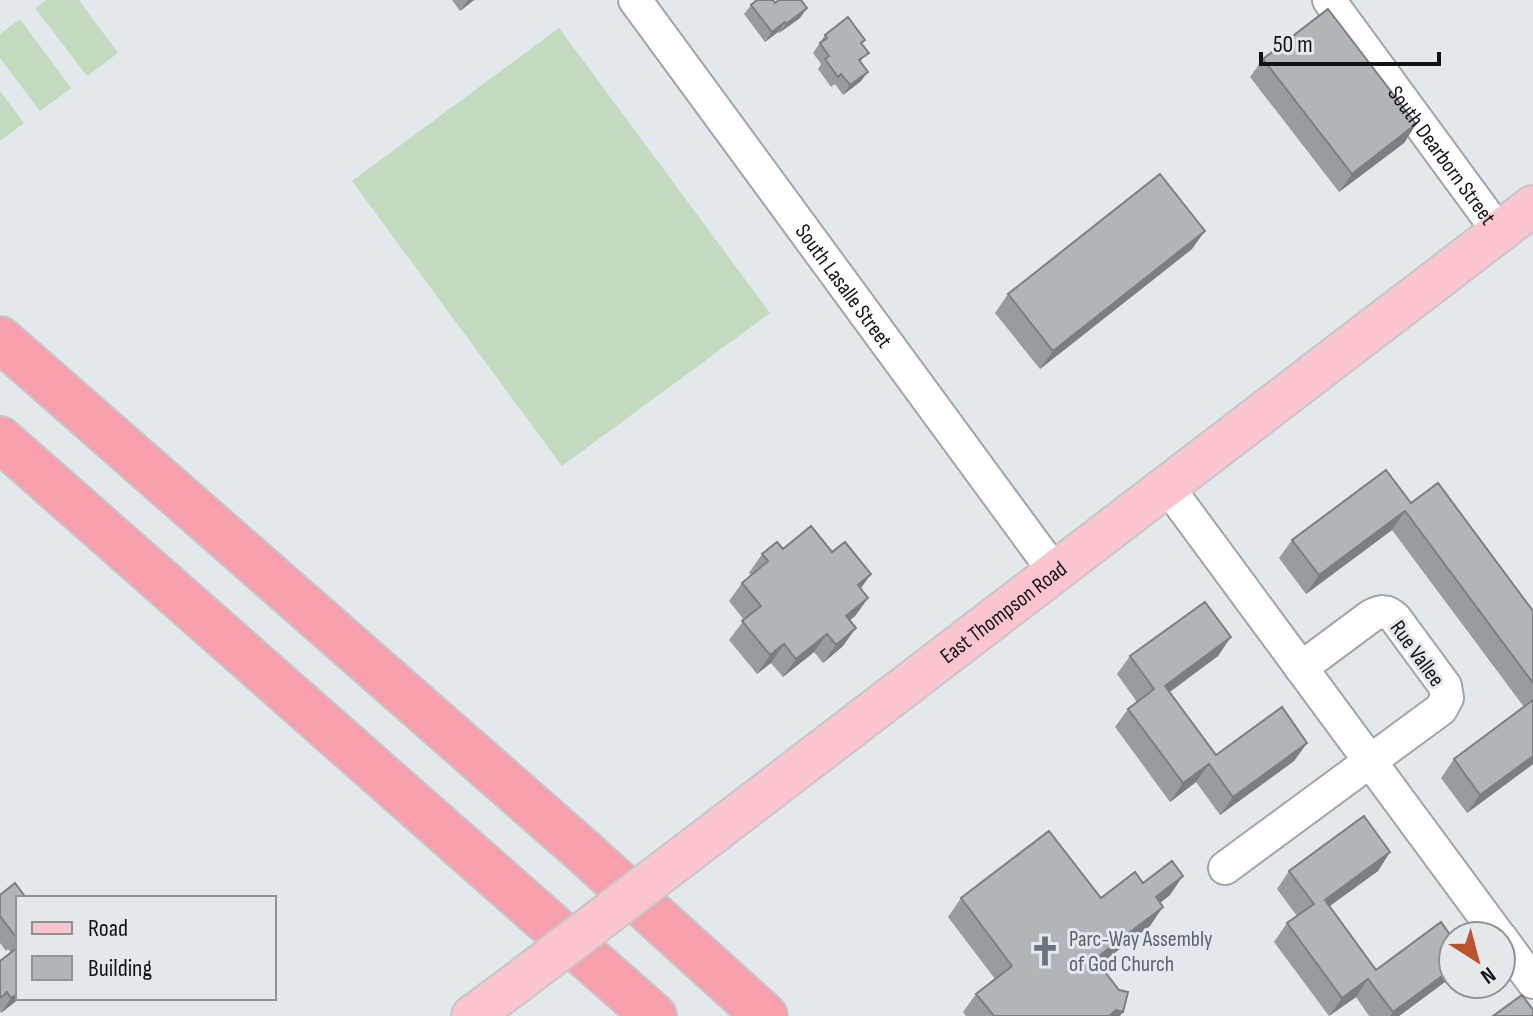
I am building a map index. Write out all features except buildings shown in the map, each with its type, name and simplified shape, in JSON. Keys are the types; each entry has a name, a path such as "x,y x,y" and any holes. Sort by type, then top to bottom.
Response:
{"highway":[{"path":"0,339 582,850 765,1016"},
{"path":"0,439 654,1016"}],"main road":[{"name":"East Thompson Road","path":"472,1016 1533,206"}],"street":[{"name":"South Lasalle Street","path":"635,0 1054,571"},
{"name":"South Dearborn Street","path":"1329,0 1499,232"},
{"path":"1167,486 1487,920"},
{"name":"Rue Vallee","path":"1225,868 1441,709 1447,698 1445,686 1395,618 1386,612 1371,616 1301,668"},
{"path":"1517,960 1533,982"}],"green space":[{"path":"46,0 79,0 118,53 87,76 35,8"},
{"path":"20,19 71,88 40,111 0,58 0,34"},
{"path":"559,28 770,313 562,466 352,181"},
{"path":"0,91 24,123 0,141"}],"place":[{"name":"Parc-Way Assembly of God Church","path":"1045,951"}]}
